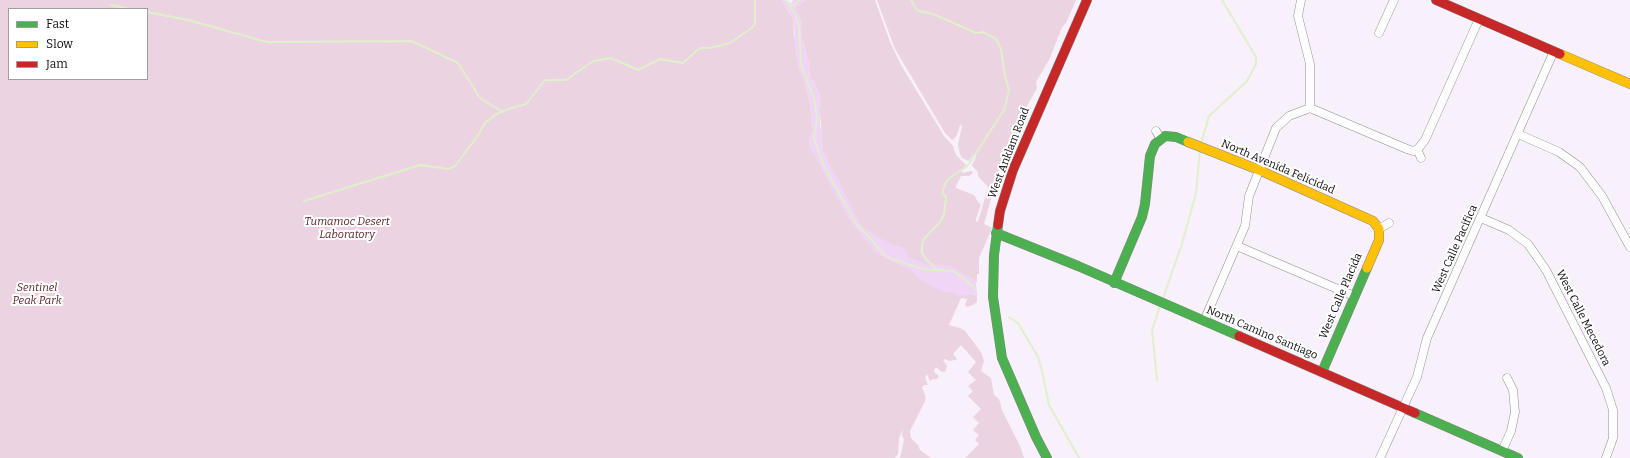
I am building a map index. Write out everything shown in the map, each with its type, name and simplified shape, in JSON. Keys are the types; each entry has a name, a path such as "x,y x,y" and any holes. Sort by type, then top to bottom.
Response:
{"street":[{"name":"West Anklam Road","path":"1047,458 1036,437 1002,358 993,297 996,233 1000,211 1013,170 1053,74 1087,0"},
{"path":"1301,0 1298,16 1310,64 1310,108"},
{"path":"1379,33 1394,0"},
{"path":"1436,0 1630,84"},
{"path":"1204,321 1245,226 1249,196 1258,170 1276,128 1289,116 1310,108 1412,151 1418,149 1425,140 1479,19"},
{"name":"West Calle Pacifica","path":"1380,458 1417,377 1427,338 1554,51"},
{"path":"1518,134 1559,152 1580,167 1602,196 1630,247"},
{"name":"North Avenida Felicidad","path":"1114,283 1142,218 1150,156 1160,136 1176,137 1258,170 1373,221 1379,229"},
{"path":"1418,149 1421,158"},
{"name":"West Calle Mecedora","path":"1481,218 1509,230 1528,244 1546,270 1606,388 1613,410 1613,438 1606,458"},
{"path":"1379,229 1389,224"},
{"name":"West Calle Placida","path":"1322,372 1379,240 1379,229"},
{"name":"North Camino Santiago","path":"996,233 1204,321 1518,458"},
{"path":"1237,246 1354,296"},
{"path":"1502,451 1511,431 1515,412 1513,390 1507,378"}],"green space":[{"name":"Tumamoc Desert Laboratory","path":"0,0 781,0 793,19 799,68 805,82 810,104 813,131 809,138 810,147 827,155 822,149 819,111 820,97 814,82 810,78 808,60 802,38 800,17 795,7 806,0 875,0 890,42 901,65 944,136 953,146 956,155 966,165 961,173 972,171 973,173 969,176 961,176 956,188 974,195 981,204 976,219 978,222 989,188 978,176 978,172 972,165 976,157 974,154 969,161 962,158 960,154 958,145 962,126 960,125 957,135 953,140 945,133 895,49 877,0 1076,0 1066,23 1062,27 1050,58 1036,82 1037,88 1026,108 1025,116 1013,144 1008,150 1003,165 999,170 984,224 992,228 979,258 979,274 977,274 977,282 973,281 972,278 963,295 977,295 977,302 967,307 965,305 967,299 961,298 949,325 965,331 981,352 984,361 981,371 991,378 994,395 999,399 1002,410 1020,446 1024,458 965,458 979,444 975,440 979,435 973,430 979,423 973,417 981,409 968,396 973,391 968,386 976,380 968,372 976,362 961,345 953,354 957,359 949,361 945,359 943,360 947,366 945,372 935,368 934,372 939,376 937,379 930,381 927,374 925,378 928,385 924,385 922,387 926,398 910,431 911,438 918,445 920,450 931,458 900,458 904,440 902,435 903,429 899,438 898,454 895,458 0,458"}],"sand":[{"path":"781,0 787,0 791,4 793,0 806,0 795,7 800,17 802,38 808,60 810,78 814,82 820,97 819,111 823,152 827,155 828,163 839,180 860,224 873,234 891,244 905,248 909,258 922,262 925,266 927,263 919,252 921,248 923,249 925,257 933,264 951,266 971,277 973,281 976,282 977,295 971,294 959,296 957,294 941,291 921,280 910,269 886,259 877,253 863,238 847,216 810,147 809,138 813,131 810,104 805,82 799,68 796,48 793,40 795,34 793,19"}],"waterway":[{"path":"304,201 420,165 449,169 455,166 477,137 485,123 495,115 505,110 526,104 545,80 566,80 593,61 611,58 638,70 660,59 683,63 700,48 710,48 730,43 753,27 755,23 755,0"},
{"path":"785,0 795,14 799,26 801,64 814,99 817,118 814,139 824,166 855,222 885,255 892,259 923,269 953,271 976,289"},
{"path":"790,7 800,0"},
{"path":"911,0 916,9 919,11 933,14 976,33 983,32 996,39 1001,49 1009,91 1004,110 971,161 966,167 948,179 945,184 942,193 946,197 944,214 940,222 924,239 922,245 922,252 926,259 936,269"},
{"path":"1201,144 1209,116 1247,81 1256,64 1256,57 1222,0"},
{"path":"111,5 125,8"},
{"path":"148,12 188,20 267,42 412,41 458,63 480,98 503,112"},
{"path":"1163,298 1182,244 1196,193 1200,150"},
{"path":"1157,380 1152,330 1160,306"},
{"path":"1009,317 1018,323 1038,357 1049,405 1079,458"}],"traffic: fast":[{"path":"1114,283 1142,217 1145,204 1150,156 1155,144 1165,136 1176,137 1188,142"},
{"path":"998,225 994,255 993,297 1002,358 1036,437 1047,458"},
{"path":"996,233 1078,266 1239,336"},
{"path":"1322,372 1367,268"},
{"path":"1415,413 1518,458"}],"traffic: slow":[{"path":"1560,54 1630,84"},
{"path":"1188,142 1259,170 1373,221 1379,229 1379,240 1367,268"}],"traffic: jam":[{"path":"998,225 1000,211 1013,170 1087,0"},
{"path":"1436,0 1560,54"},
{"path":"1239,336 1415,413"}],"park label":[{"name":"Sentinel Peak Park","path":"37,294"}]}
